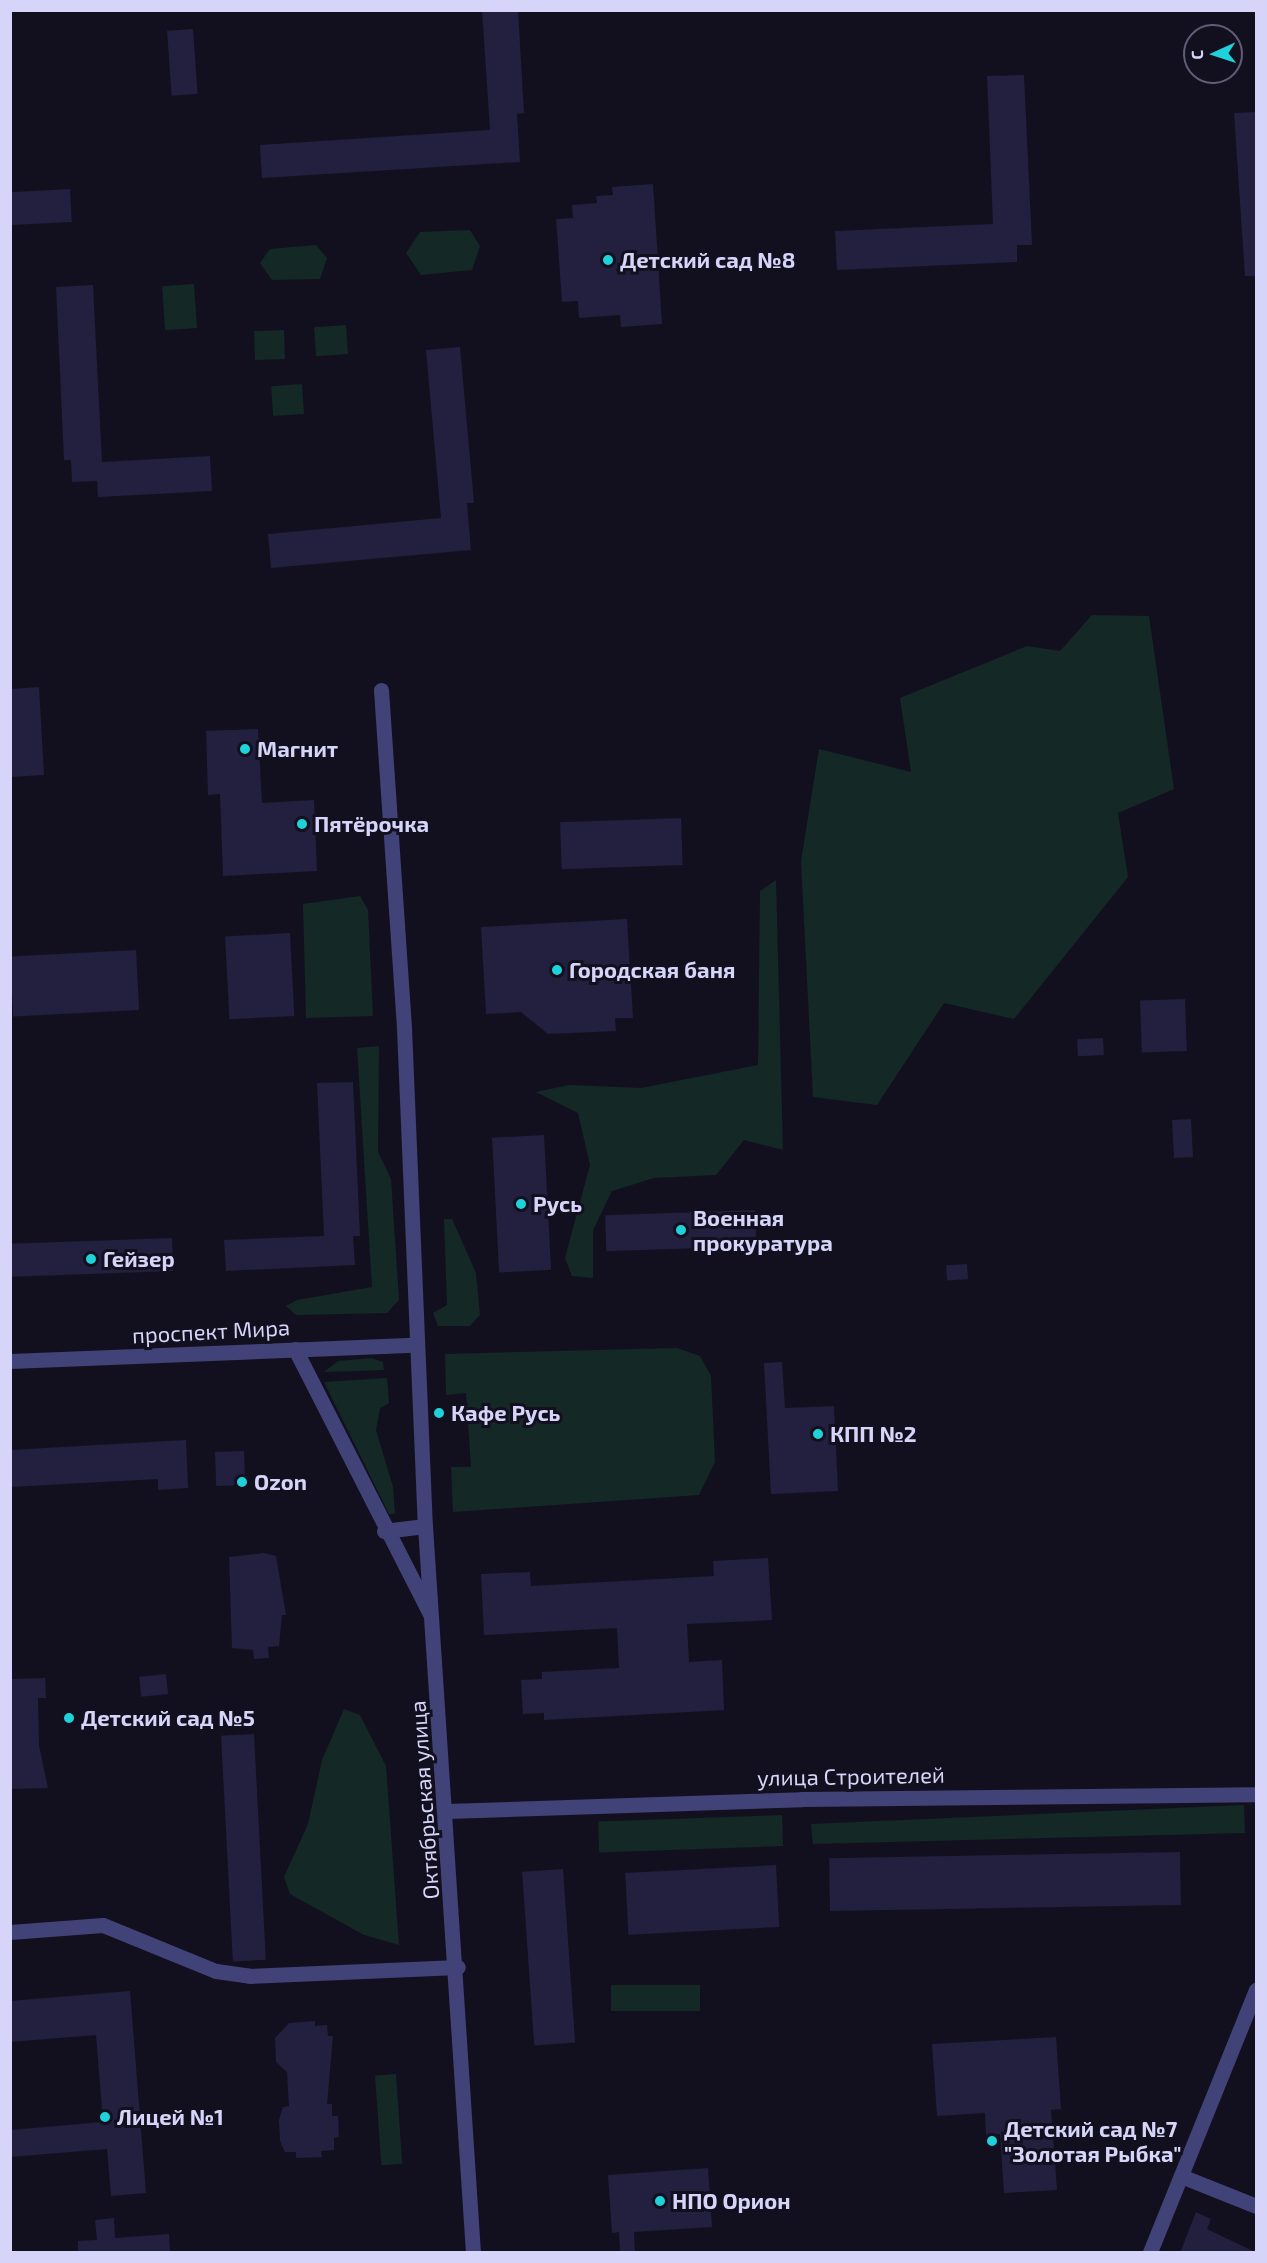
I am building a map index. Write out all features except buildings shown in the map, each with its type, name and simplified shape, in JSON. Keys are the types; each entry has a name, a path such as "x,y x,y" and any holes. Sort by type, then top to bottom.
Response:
{"street":[{"name":"Октябрьская улица","path":"381,690 404,1028 414,1345 424,1526 433,1619 458,1967 473,2253"},
{"name":"проспект Мира","path":"10,1361 414,1345"},
{"path":"295,1349 384,1531 433,1619"},
{"path":"384,1531 424,1526"},
{"name":"улица Строителей","path":"447,1811 802,1799 1257,1794"},
{"path":"10,1932 103,1925 216,1971 250,1976 458,1967"},
{"path":"1150,2253 1257,1990"},
{"path":"1181,2176 1257,2206"}],"green space":[{"path":"470,230 480,246 472,270 421,275 406,253 420,232"},
{"path":"316,245 327,258 320,279 272,280 260,263 270,249"},
{"path":"194,284 197,328 165,330 162,286"},
{"path":"346,325 348,354 316,356 314,327"},
{"path":"284,330 285,359 255,360 254,331"},
{"path":"302,384 304,414 273,416 271,386"},
{"path":"1092,615 1149,616 1174,789 1118,813 1128,877 1014,1019 944,1003 877,1105 813,1097 801,861 819,749 911,772 900,698 1027,646 1060,651"},
{"path":"776,880 783,1150 744,1140 716,1175 654,1178 612,1191 593,1230 593,1278 572,1276 565,1258 590,1165 578,1113 536,1092 569,1085 641,1088 758,1065 760,891"},
{"path":"360,896 368,910 373,1016 306,1018 303,904"},
{"path":"379,1046 378,1152 391,1179 399,1300 387,1313 296,1315 286,1306 297,1300 372,1287 357,1048"},
{"path":"444,1219 452,1219 476,1273 480,1315 470,1326 438,1326 433,1313 447,1305"},
{"path":"677,1348 700,1356 711,1376 715,1462 699,1495 453,1512 451,1467 471,1467 466,1393 446,1395 445,1354"},
{"path":"372,1358 383,1362 384,1370 324,1372 338,1361"},
{"path":"387,1378 389,1403 380,1408 376,1430 393,1487 395,1514 389,1514 324,1382"},
{"path":"344,1709 360,1715 386,1766 399,1945 364,1935 290,1894 284,1877 308,1824 322,1760"},
{"path":"1244,1805 1245,1833 813,1844 811,1824"},
{"path":"782,1815 783,1846 599,1852 598,1821"},
{"path":"611,1985 700,1985 700,2011 611,2011"},
{"path":"396,2074 402,2164 381,2165 375,2075"}],"place":[{"name":"Детский сад №8","path":"608,260"},
{"name":"Магнит","path":"245,749"},
{"name":"Пятёрочка","path":"302,824"},
{"name":"Городская баня","path":"557,970"},
{"name":"Русь","path":"521,1204"},
{"name":"Военная прокуратура","path":"681,1230"},
{"name":"Гейзер","path":"91,1259"},
{"name":"Кафе Русь","path":"439,1413"},
{"name":"КПП №2","path":"818,1434"},
{"name":"Ozon","path":"242,1482"},
{"name":"Детский сад №5","path":"69,1718"},
{"name":"Лицей №1","path":"105,2117"},
{"name":"Детский сад №7 \"Золотая Рыбка\"","path":"992,2141"},
{"name":"НПО Орион","path":"660,2201"}]}
